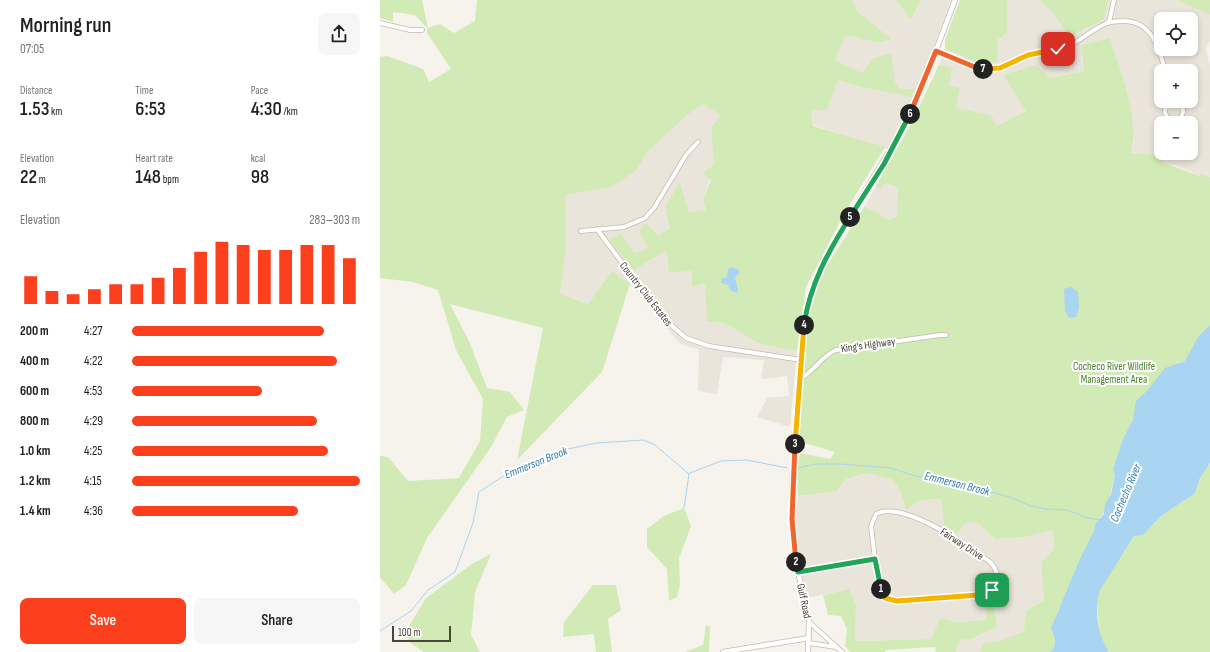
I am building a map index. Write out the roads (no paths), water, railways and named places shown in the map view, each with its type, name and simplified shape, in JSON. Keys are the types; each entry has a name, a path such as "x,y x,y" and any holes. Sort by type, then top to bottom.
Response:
{"street":[{"name":"Gulf Road","path":"808,652 809,622 792,537 792,485 806,312 818,273 831,248 902,130 936,51 955,0"},
{"path":"1110,22 1114,0"},
{"path":"936,51 977,68 1000,68 1028,55 1058,49 1074,43 1093,30 1110,22 1130,21 1142,26 1152,35 1159,47 1163,64"},
{"path":"380,23 410,30 422,30"},
{"path":"1173,102 1179,104 1183,112 1180,117 1175,120 1170,119 1165,113 1166,107 1173,102"},
{"path":"581,231 628,226 646,218 654,208 683,160 698,142"},
{"name":"Country Club Estates","path":"597,229 662,317 686,338 709,346 801,360"},
{"name":"King's Highway","path":"800,379 808,375 828,354 836,350 940,335 946,336"},
{"name":"Fairway Drive","path":"889,512 922,520 937,527 990,562 998,577 992,590 983,594 893,601 885,598 882,594 875,559 871,521 876,514 889,512"},
{"path":"798,572 875,559"},
{"path":"809,622 842,652"},
{"path":"723,652 759,645 809,640 836,647"},
{"path":"759,645 760,652"}],"water":[{"path":"732,267 738,269 740,273 735,277 738,290 737,293 730,290 728,285 721,283 721,279 727,277 728,269"},
{"path":"1071,287 1078,292 1079,308 1076,317 1069,318 1065,311 1064,289"},
{"name":"Cochecho River","path":"1210,325 1210,463 1200,478 1195,493 1161,516 1143,535 1134,536 1100,590 1097,608 1098,623 1101,636 1108,652 1050,652 1055,644 1055,638 1051,628 1080,559 1094,531 1095,524 1104,514 1105,504 1111,495 1115,475 1113,469 1123,439 1133,420 1136,401 1147,391 1165,368 1185,361 1198,337"}],"waterway":[{"name":"Emmerson Brook","path":"380,631 411,611 428,590 455,572 473,523 479,492 502,477 542,461 563,450 596,443 644,440 655,445 689,474"},
{"name":"Emmerson Brook","path":"690,473 721,461 747,460 787,468"},
{"name":"Emmerson Brook","path":"798,468 815,464 840,464 891,468 915,476 949,481 1010,497 1028,505 1046,509 1067,510 1088,518 1100,520"},
{"path":"684,508 689,474"}],"park label":[{"name":"Cocheco River Wildlife Management Area","path":"1114,372"}]}
